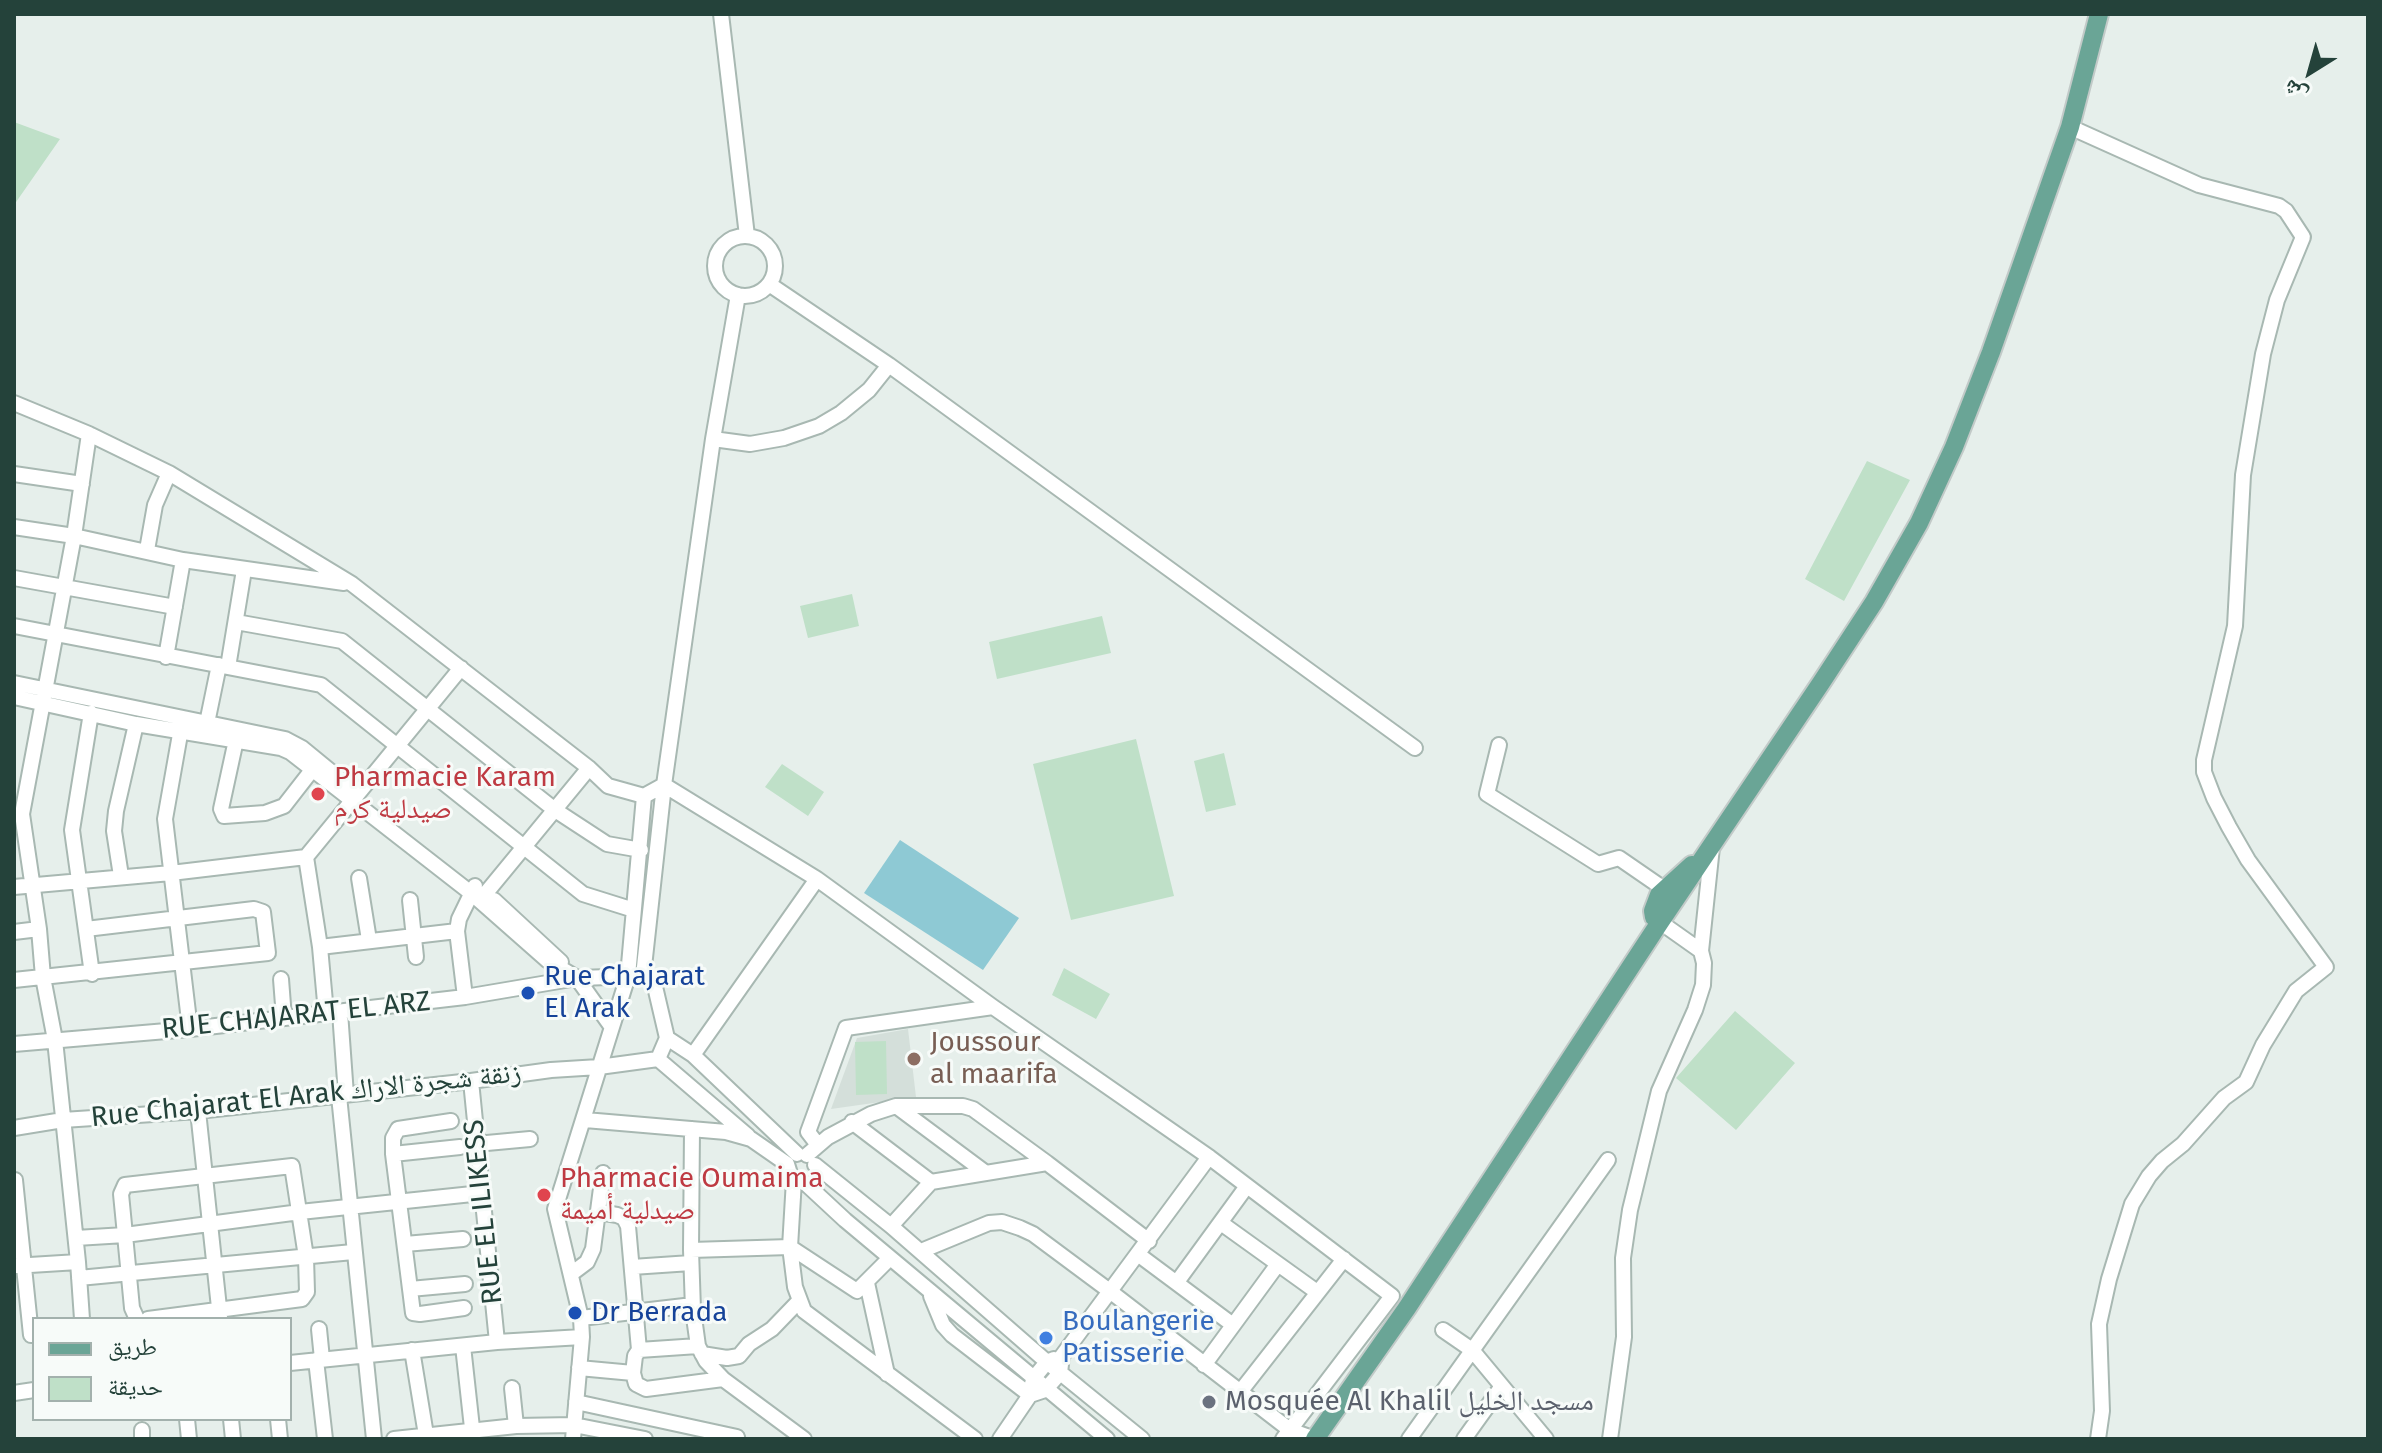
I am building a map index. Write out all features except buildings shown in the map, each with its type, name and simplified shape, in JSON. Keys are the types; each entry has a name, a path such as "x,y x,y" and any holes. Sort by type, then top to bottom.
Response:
{"main road":[{"path":"1315,1439 1400,1302 1712,847 1874,602 1919,523 1954,447 1991,352 2070,127 2099,14"},
{"path":"1660,922 1654,917 1653,909 1664,889 1712,847"}],"street":[{"path":"721,14 747,236"},
{"path":"2070,127 2199,185 2279,206 2286,211 2303,237 2277,300 2263,354 2243,475 2235,626 2204,760 2204,772 2214,798 2248,860 2326,967 2296,991 2263,1045 2246,1082 2224,1098 2183,1144 2162,1161 2132,1204 2099,1324 2102,1411 2098,1439"},
{"path":"747,236 763,242 774,257 775,266 769,284 753,295 738,295 724,287 718,279 716,258 727,242 747,236"},
{"path":"769,284 889,365 1415,748"},
{"path":"573,1432 581,1318 555,1209 585,1120 611,1026 636,976 713,439 738,295"},
{"path":"713,439 750,444 784,438 819,426 869,390 889,365"},
{"path":"14,403 89,434 169,473 352,584 608,786 644,796 664,785"},
{"path":"82,1317 55,1040 43,977 33,885 19,831 74,536 89,434"},
{"path":"147,550 155,505 169,473"},
{"path":"14,474 82,484"},
{"path":"14,527 147,550 183,560 352,584"},
{"path":"166,657 183,560"},
{"path":"207,723 236,622 244,570"},
{"path":"14,578 175,607"},
{"path":"236,622 342,641 555,810 607,844 641,850"},
{"path":"14,626 321,685 583,894 634,910"},
{"path":"14,887 306,857 461,668"},
{"path":"14,683 91,713 136,724 207,723 293,742 355,798"},
{"path":"14,697 44,696 281,748 355,798 477,891 547,960 572,976 611,1026"},
{"path":"91,713 72,830 92,974"},
{"path":"121,876 114,831 136,724"},
{"path":"182,724 165,819 190,1029"},
{"path":"236,740 221,809 224,816 265,813 284,806 312,770"},
{"path":"1499,745 1487,794 1598,864 1619,858 1664,889"},
{"path":"465,997 457,931 459,919 477,891 524,848 589,768"},
{"path":"664,785 817,879 993,1007 1209,1157 1400,1302 1287,1435"},
{"path":"636,976 634,910 644,796"},
{"path":"1610,1439 1624,1337 1623,1258 1630,1210 1659,1091 1700,998 1704,973 1701,951 1712,847"},
{"path":"306,857 333,1013 353,1252 374,1439"},
{"path":"359,878 369,940"},
{"path":"693,1055 817,879"},
{"path":"410,900 416,957"},
{"path":"14,980 268,953 263,912 259,910 86,929"},
{"path":"1660,922 1701,951"},
{"path":"14,932 39,929"},
{"path":"320,947 457,931"},
{"name":"RUE CHAJARAT EL ARZ","path":"14,1044 190,1029 465,997 572,976 636,976"},
{"path":"636,976 653,978 667,1038 658,1059 756,1142"},
{"path":"281,979 284,1018"},
{"path":"798,1180 813,1175 803,1156 808,1132 846,1028 993,1007"},
{"path":"667,1038 693,1055 803,1156 921,1251 1047,1362 1142,1439"},
{"name":"Rue Chajarat El Arak زنقة شجرة الاراك","path":"14,1128 63,1120 198,1111 658,1059"},
{"name":"RUE EL ILIKESS","path":"471,1081 497,1342"},
{"path":"1107,1439 789,1175 803,1156 852,1122 896,1106 952,1105 973,1109 1149,1241"},
{"path":"896,1106 986,1173"},
{"path":"198,1111 220,1315"},
{"path":"585,1120 737,1134 803,1156"},
{"path":"451,1121 398,1129 393,1138 393,1154 413,1313 464,1308"},
{"path":"852,1122 931,1182"},
{"path":"692,1129 691,1257 693,1305 700,1350 723,1379 804,1439"},
{"path":"476,1144 530,1139"},
{"path":"393,1154 460,1147"},
{"path":"1030,1395 1045,1390 1060,1373 1062,1356 1209,1157"},
{"path":"1409,1439 1608,1160"},
{"path":"891,1226 931,1182 1047,1163"},
{"path":"136,1317 132,1308 121,1194 125,1185 292,1166 306,1257 307,1292 302,1299 220,1315 184,1317"},
{"path":"571,1274 590,1257 603,1173"},
{"path":"15,1180 20,1265 31,1335"},
{"path":"798,1180 790,1247 799,1301 809,1316 975,1439"},
{"path":"1177,1282 1247,1186"},
{"path":"76,1238 125,1235 482,1193"},
{"path":"599,1212 624,1218 628,1226 639,1350 633,1373 636,1384 646,1389 723,1379"},
{"path":"921,1251 989,1223 1002,1222 1033,1234 1240,1392 1287,1435 1315,1439"},
{"path":"1221,1223 1317,1292"},
{"path":"405,1244 463,1239"},
{"path":"632,1267 691,1257 790,1247 859,1291 890,1258"},
{"path":"79,1278 353,1252"},
{"path":"1139,1255 1233,1325"},
{"path":"1240,1392 1344,1259"},
{"path":"20,1265 78,1262"},
{"path":"1204,1365 1278,1264"},
{"path":"867,1283 887,1374"},
{"path":"410,1289 465,1284"},
{"path":"929,1291 943,1325 952,1335 1030,1395"},
{"path":"639,1350 700,1350 727,1358 739,1356 799,1301"},
{"path":"581,1318 693,1305"},
{"path":"319,1329 325,1439"},
{"path":"1443,1330 1472,1350 1546,1439"},
{"path":"292,1363 497,1342 582,1337"},
{"path":"463,1346 473,1435"},
{"path":"412,1350 425,1436"},
{"path":"1008,1436 1030,1395 1033,1379 1047,1362 1062,1356"},
{"path":"579,1368 633,1373"},
{"path":"1464,1439 1502,1386"},
{"path":"512,1388 516,1426"},
{"path":"576,1402 737,1437"},
{"path":"777,1439 779,1420"},
{"path":"394,1439 473,1435 516,1426 645,1439"}],"shaded area":[{"path":"908,1029 916,1097 831,1109 857,1038"}],"green space":[{"path":"14,122 60,139 14,205"},
{"path":"1867,461 1910,480 1844,601 1805,579"},
{"path":"852,594 859,626 808,638 800,606"},
{"path":"1102,616 1111,653 997,679 989,642"},
{"path":"1136,739 1174,896 1071,920 1033,764"},
{"path":"1224,753 1236,805 1206,812 1194,761"},
{"path":"782,764 824,792 808,816 765,787"},
{"path":"1064,968 1110,994 1096,1019 1052,995"},
{"path":"1735,1011 1795,1063 1736,1130 1676,1078"},
{"path":"886,1041 887,1094 856,1095 855,1042"}],"water":[{"path":"900,840 1019,918 983,970 864,893"}],"place":[{"name":"Pharmacie Karam صيدلية كرم","path":"318,794"},
{"name":"Rue Chajarat El Arak","path":"528,993"},
{"name":"Joussour al maarifa","path":"914,1059"},
{"name":"Pharmacie Oumaima صيدلية أميمة","path":"544,1195"},
{"name":"Dr Berrada","path":"575,1313"},
{"name":"Boulangerie Patisserie","path":"1046,1338"},
{"name":"Mosquée Al Khalil مسجد الخليل","path":"1209,1402"}]}
